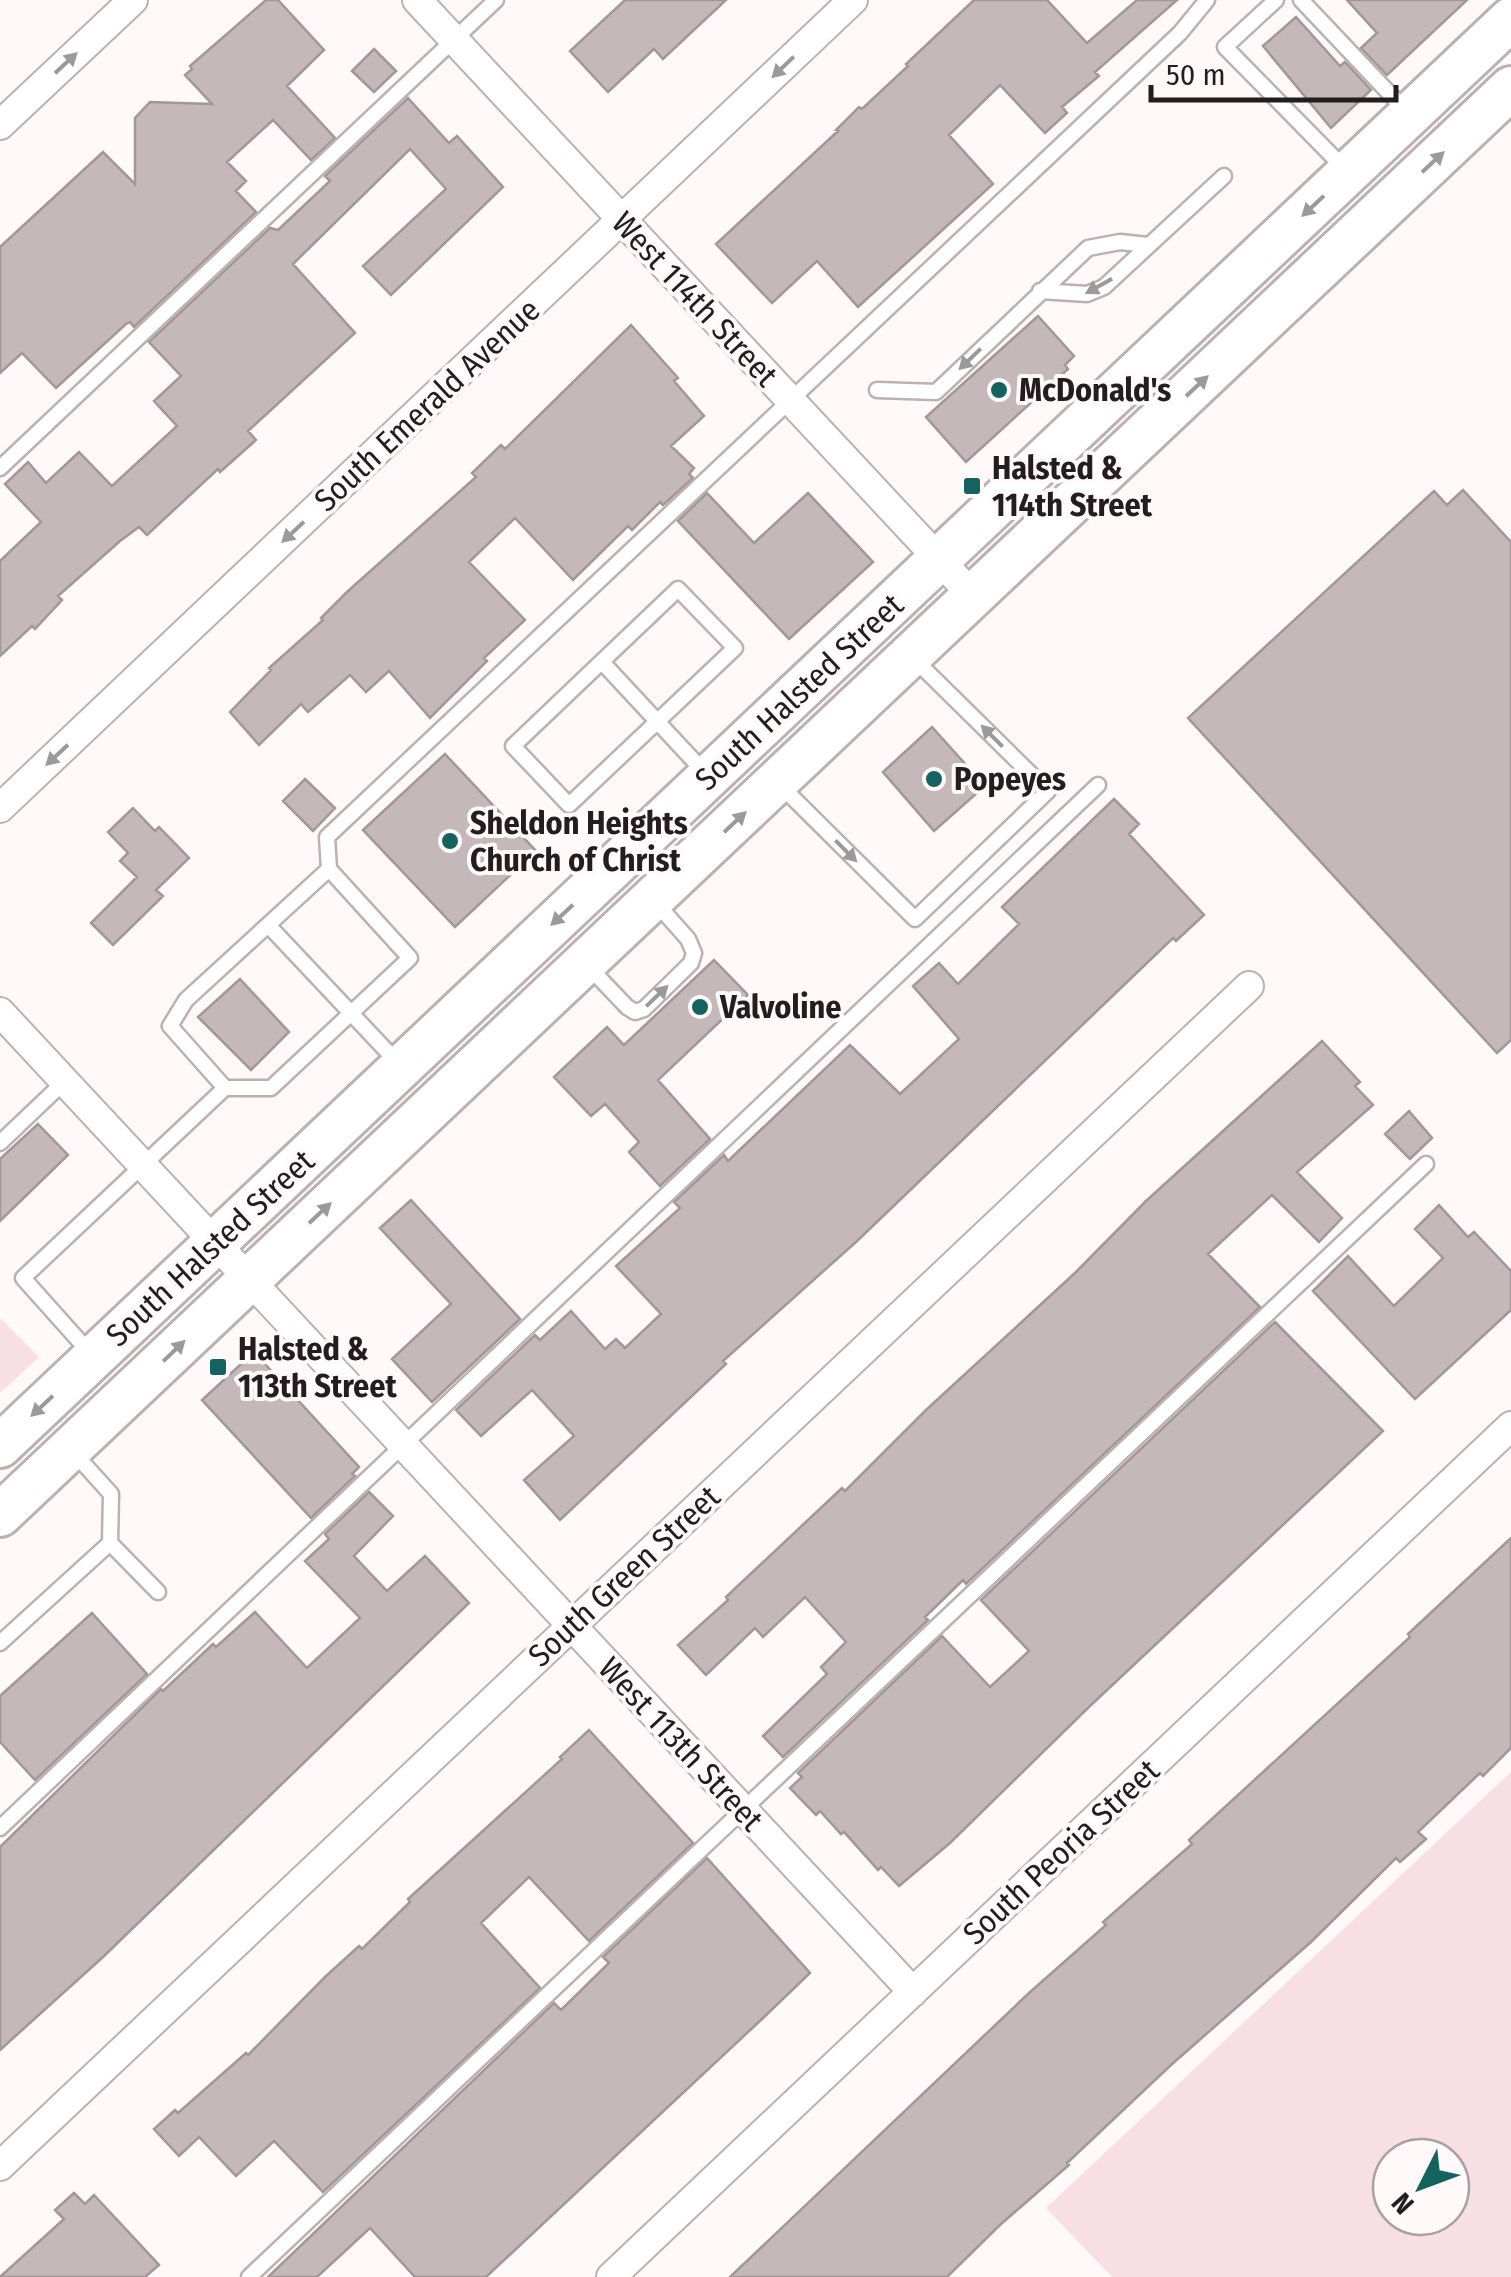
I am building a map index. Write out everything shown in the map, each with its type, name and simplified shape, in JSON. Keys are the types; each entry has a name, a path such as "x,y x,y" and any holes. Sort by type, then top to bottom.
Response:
{"main road":[{"name":"South Halsted Street","path":"0,1446 1409,115 1508,16"},
{"name":"South Halsted Street","path":"0,1515 1511,88"}],"street":[{"path":"0,125 133,0"},
{"name":"West 114th Street","path":"417,0 974,598"},
{"name":"South Emerald Avenue","path":"0,808 854,0"},
{"name":"South Green Street","path":"0,2166 1248,986"},
{"name":"West 113th Street","path":"0,1012 912,1992"},
{"name":"South Peoria Street","path":"612,2277 1511,1426"}],"lane":[{"path":"0,468 496,0"},
{"path":"94,1357 23,1278 224,1088 270,1088 410,958 329,869 327,837 1180,34 1207,0"},
{"path":"1276,0 1225,47 1348,172"},
{"path":"1301,0 1409,115"},
{"path":"1040,291 1087,294 1104,287 1224,176"},
{"path":"877,390 936,392 1088,248 1120,242 1148,245"},
{"path":"678,589 735,648 657,722 570,805 514,746 678,589"},
{"path":"777,782 915,919 1048,791 911,656"},
{"path":"602,662 709,776"},
{"path":"0,1828 1098,785"},
{"path":"224,1088 170,1026 186,1000 329,869"},
{"path":"585,963 626,1008 636,1012 644,1008 691,962 694,953 688,939 652,899"},
{"path":"268,925 402,1067"},
{"path":"0,1143 65,1082"},
{"path":"249,2277 1426,1164"},
{"path":"70,1449 111,1494 110,1543 158,1592"},
{"path":"2,1637 110,1543"}],"shaded area":[{"path":"0,1318 39,1357 0,1393"},
{"path":"1511,1772 1511,2277 1112,2277 1046,2208"}],"building":[{"path":"266,0 278,0 324,50 287,86 335,138 311,160 273,120 227,162 246,181 236,191 256,212 134,327 130,322 126,324 56,388 22,353 0,373 0,247 103,152 135,184 135,118 150,102 212,104 185,75 192,69 190,66"},
{"path":"625,0 726,0 663,59 654,49 608,92 570,51"},
{"path":"974,0 1047,0 1087,43 1137,0 1177,0 1095,72 1099,76 1062,107 1067,113 1045,133 1000,85 949,135 993,184 858,307 817,261 772,303 716,244"},
{"path":"1347,0 1467,0 1387,75 1361,48 1377,33"},
{"path":"1296,17 1340,66 1345,62 1371,90 1331,128 1263,46"},
{"path":"374,49 396,71 374,92 352,71"},
{"path":"408,98 449,143 457,136 503,187 391,295 363,266 446,189 410,149 293,264 355,333 248,431 256,440 220,472 218,469 147,535 139,527 120,541 58,596 62,600 35,629 32,626 0,656 0,561 41,522 5,484 28,462 46,483 79,452 112,486 177,426 154,401 181,376 149,342 270,228 278,230 330,181 325,176"},
{"name":"McDonald's","path":"1038,316 1074,356 1065,365 1068,369 966,462 926,417"},
{"path":"631,325 678,378 674,381 704,416 671,446 694,468 689,474 693,478 663,505 660,502 632,530 628,526 573,580 515,518 469,562 525,620 430,718 389,671 366,692 350,675 308,712 301,704 259,745 230,712 348,591 476,477 472,473 501,445 505,449"},
{"path":"1463,490 1511,542 1511,1040 1497,1053 1188,718 1434,491 1447,505"},
{"path":"707,493 754,543 808,493 873,562 789,639 678,521"},
{"name":"Popeyes","path":"932,727 985,786 934,831 883,772"},
{"name":"Sheldon Heights Church of Christ","path":"445,754 536,851 455,927 363,830"},
{"path":"305,779 335,808 313,831 283,801"},
{"path":"1114,799 1139,824 1129,834 1204,915 1176,941 1173,938 856,1242 723,1361 726,1364 560,1520 524,1480 574,1436 532,1390 481,1436 456,1410 535,1335 540,1340 571,1311 605,1349 616,1339 625,1348 661,1314 616,1266 680,1208 674,1202 724,1155 728,1161 850,1045 900,1094 959,1039 913,986 939,963 958,984 1019,924 1002,907"},
{"path":"133,808 155,831 159,827 189,858 156,890 163,896 113,945 91,923 137,877 120,861 128,853 108,832"},
{"path":"714,960 748,995 658,1080 710,1139 660,1186 629,1152 639,1142 605,1104 591,1116 554,1077 607,1027 624,1045"},
{"path":"240,979 289,1032 251,1070 198,1017"},
{"path":"1322,1041 1360,1082 1355,1086 1373,1105 1297,1172 1342,1218 1319,1242 1272,1195 1208,1254 1260,1307 966,1584 963,1580 925,1617 928,1620 783,1757 763,1736 827,1674 821,1667 846,1642 805,1597 763,1637 755,1628 706,1675 678,1645 1076,1272 1146,1201"},
{"path":"1409,1111 1432,1138 1410,1159 1385,1134"},
{"path":"38,1124 68,1155 0,1221 0,1159"},
{"path":"411,1200 520,1319 432,1402 392,1359 451,1304 380,1228"},
{"path":"1439,1205 1468,1237 1474,1232 1511,1271 1511,1310 1415,1399 1313,1291 1348,1256 1394,1306 1443,1258 1415,1229"},
{"path":"1275,1322 1383,1431 950,1843 899,1886 881,1867 878,1870 844,1832 841,1834 820,1811 816,1815 790,1788 802,1777 798,1773 942,1636 990,1687 1029,1651 981,1600"},
{"path":"254,1352 359,1467 352,1474 355,1476 311,1518 202,1400"},
{"path":"369,1492 393,1516 354,1556 387,1591 425,1556 469,1603 103,1957 0,2050 0,1847 161,1689 255,1612 307,1668 360,1618 305,1561 329,1539 325,1534"},
{"path":"1511,1538 1511,1748 1418,1832 1426,1839 1400,1862 1396,1858 1311,1942 1171,2065 947,2277 730,2277 1106,1925 1103,1922 1192,1844 1189,1840 1410,1637 1408,1634"},
{"path":"92,1613 147,1674 35,1780 0,1742 0,1696"},
{"path":"589,1730 693,1843 589,1941 529,1877 481,1923 540,1988 323,2192 274,2141 236,2176 199,2137 179,2156 154,2129 248,2055 325,1977 359,1946 362,1949 410,1902 408,1899"},
{"path":"707,1858 810,1973 762,2019 486,2277 415,2277 370,2228 317,2277 268,2277 554,2003 561,2010 609,1963 603,1957"},
{"path":"74,2193 85,2204 94,2195 159,2265 145,2277 0,2277 64,2219 55,2210"}],"place":[{"name":"McDonald's","path":"999,390"},
{"name":"Halsted & 114th Street","path":"972,486"},
{"name":"Popeyes","path":"934,779"},
{"name":"Sheldon Heights Church of Christ","path":"450,841"},
{"name":"Valvoline","path":"700,1007"},
{"name":"Halsted & 113th Street","path":"218,1367"}]}
